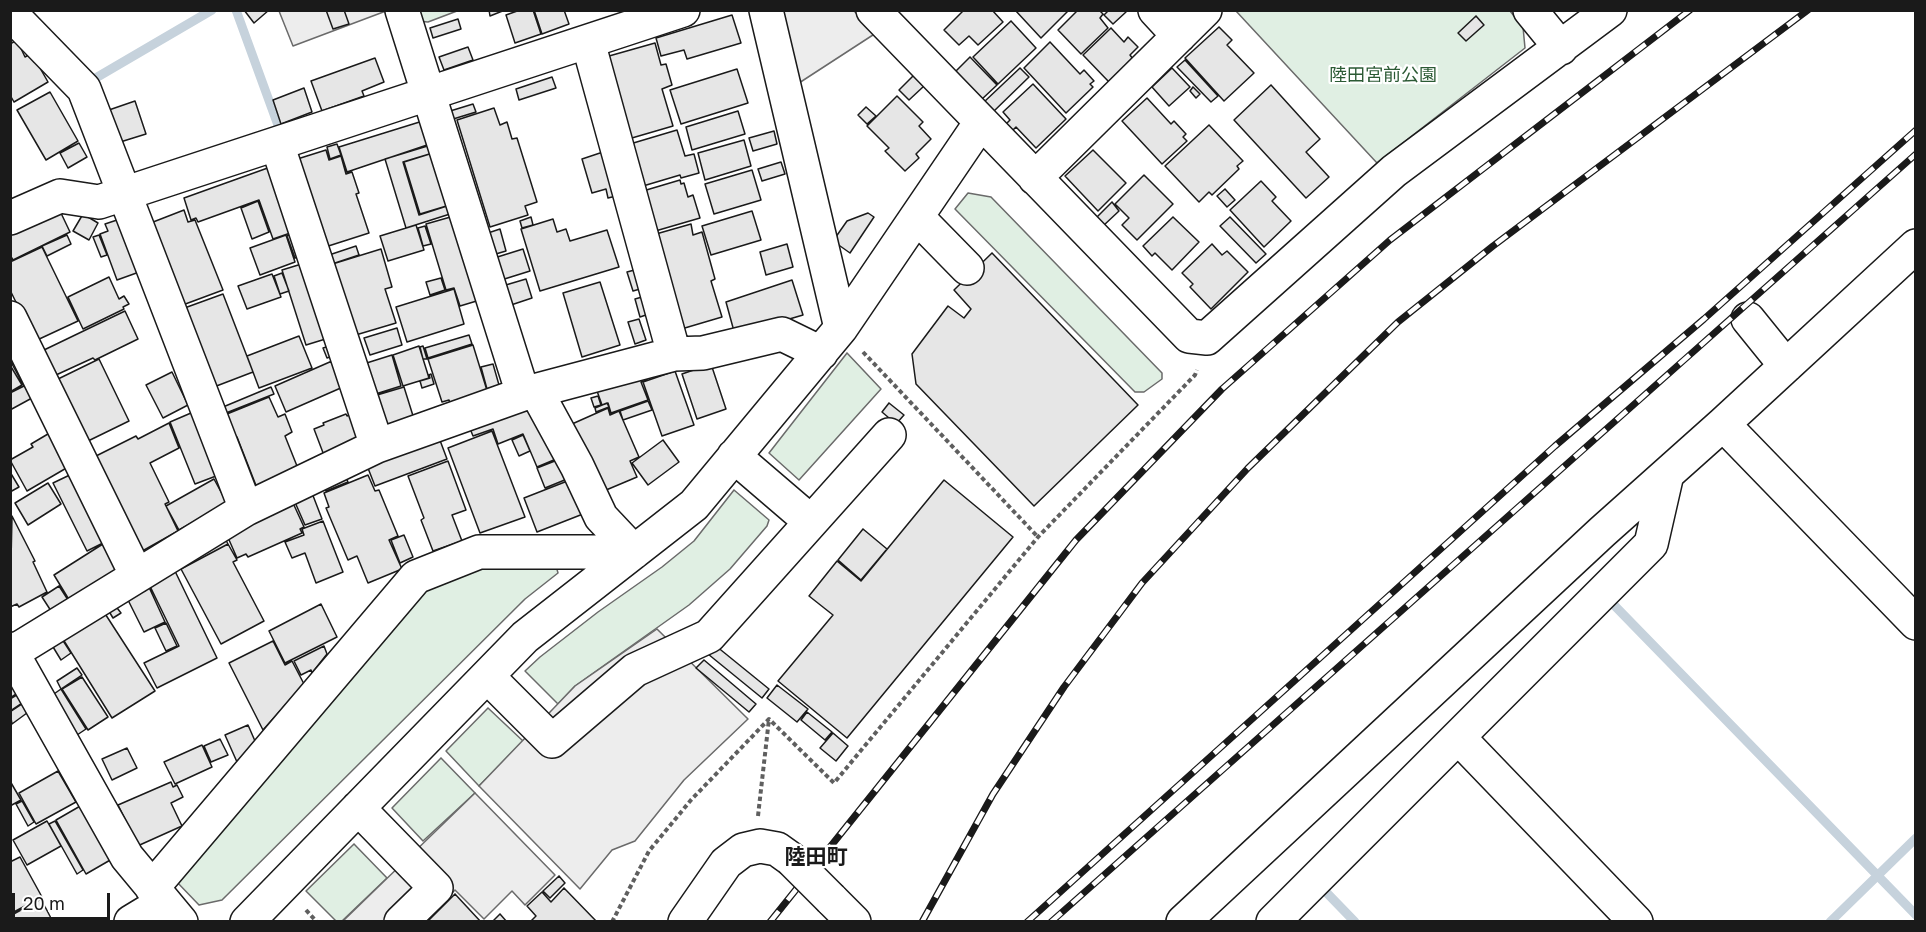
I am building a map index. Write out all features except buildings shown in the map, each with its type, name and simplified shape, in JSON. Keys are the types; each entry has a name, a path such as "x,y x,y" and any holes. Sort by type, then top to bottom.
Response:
{"street":[{"path":"402,10 529,392 577,466 601,517 634,552"},
{"path":"10,218 60,196 99,202 683,10"},
{"path":"766,10 831,340"},
{"path":"873,10 1189,336 1207,338 1394,171 1610,10"},
{"path":"1155,10 1179,36"},
{"path":"1035,178 1205,10"},
{"path":"1530,10 1561,48"},
{"path":"10,13 84,89 246,508"},
{"path":"588,42 674,354"},
{"path":"247,921 525,637 694,505 831,340 981,122"},
{"path":"277,144 377,446"},
{"path":"917,216 966,268"},
{"path":"1183,921 1916,246"},
{"path":"10,318 137,576"},
{"path":"1748,319 1786,366"},
{"path":"166,904 127,857 11,652 246,508 377,446 529,392 674,354 703,353 782,334 831,340"},
{"path":"1723,424 1916,622"},
{"path":"487,676 552,741 635,670 708,636 889,435"},
{"path":"734,456 811,522"},
{"path":"1273,921 1651,544 1667,474"},
{"path":"131,921 166,904 416,577 479,552 634,552"},
{"path":"1458,737 1636,921"},
{"path":"358,808 436,888 401,921"},
{"path":"685,921 726,863 742,850 760,846 777,849 791,859 845,915"}],"path":[{"path":"769,719 834,783 1038,537 1195,375 1207,338"},
{"path":"831,340 1038,537"},
{"path":"758,812 769,719"},
{"path":"612,921 650,851 691,800 769,719"}],"green space":[{"path":"411,11 457,11 428,22 416,21"},
{"name":"陸田宮前公園","path":"1236,11 1510,11 1523,27 1525,48 1377,163"},
{"path":"968,193 991,197 1162,373 1162,379 1144,392 1135,392 955,209"},
{"path":"847,353 881,389 799,480 769,453"},
{"path":"734,490 769,520 767,526 730,569 689,605 575,686 558,704 525,671 598,612 662,567 694,541"},
{"path":"555,562 558,573 525,599 222,900 199,905 175,880 423,592 478,569"},
{"path":"488,708 523,741 479,786 446,751"},
{"path":"441,758 475,793 423,841 392,808"},
{"path":"354,844 387,878 342,921 336,921 306,891"}],"shaded area":[{"path":"279,11 386,11 293,46"},
{"path":"779,11 854,11 876,33 799,83"},
{"path":"657,629 748,719 684,780 635,841 612,850 580,889 479,786 575,686"},
{"path":"475,793 555,875 525,905 512,891 484,919 455,890 423,921 342,922"}],"waterway":[{"path":"94,79 212,10"},
{"path":"236,10 279,128"},
{"path":"1612,603 1916,915"},
{"path":"1830,922 1916,838"},
{"path":"1325,891 1355,922"}],"railway":[{"path":"770,922 1076,540 1222,389 1390,240 1690,10"},
{"path":"922,922 993,794 1064,687 1142,583 1248,468 1398,322 1493,246 1808,10"},
{"path":"1027,922 1555,446 1704,319 1916,130"},
{"path":"1051,922 1916,154"}],"district":[{"name":"陸田町","path":"816,857"}]}
